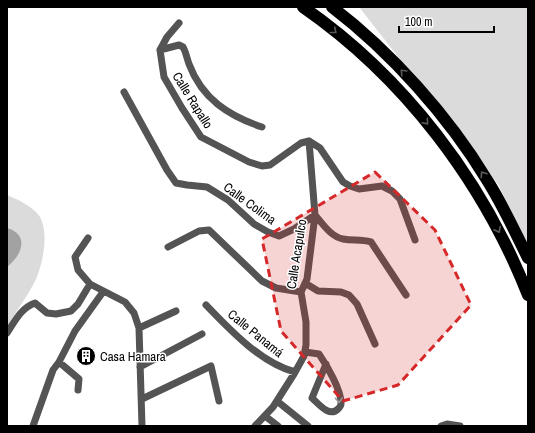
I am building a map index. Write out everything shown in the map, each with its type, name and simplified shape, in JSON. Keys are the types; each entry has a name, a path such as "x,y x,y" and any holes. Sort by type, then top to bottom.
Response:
{"highway":[{"path":"303,7 345,39 370,62 400,92 432,129 464,173 493,221 509,252 528,295"},
{"path":"332,7 355,24 409,78 437,110 487,180 509,219 528,258"}],"street":[{"path":"160,50 167,37 179,23"},
{"path":"160,50 179,45 183,46 188,64 200,87 211,99 242,120 262,127"},
{"name":"Calle Rapallo","path":"160,50 164,77 201,137 249,162 262,166 270,165 300,143 309,142"},
{"name":"Calle Colima","path":"124,92 167,170 176,183 187,186 207,187 228,200 254,224 279,236 294,229 315,215"},
{"path":"309,142 320,148 343,182 359,189 382,186 392,191 400,200 415,240"},
{"name":"Calle Acapulco","path":"256,426 277,401 295,372 305,352 306,322 301,292 307,279 315,215 309,142"},
{"path":"315,215 330,231 342,239 362,239 371,242 406,294"},
{"path":"168,247 199,231 209,230 262,281 276,288 301,292"},
{"path":"88,238 75,257 78,270 90,284 125,302 134,313 139,328 142,426"},
{"path":"305,283 318,291 341,292 349,295 357,304 375,344"},
{"path":"7,333 23,310 29,305 35,303 47,313 56,314 71,311 78,304 90,284"},
{"path":"34,426 53,370 59,362 75,331 103,292"},
{"name":"Calle Panamá","path":"206,305 224,324 268,360 282,369 295,372"},
{"path":"139,328 176,311"},
{"path":"140,366 202,334"},
{"path":"305,352 319,354 326,364 337,389 341,403 339,408 330,412 324,409 312,398 326,364"},
{"path":"59,362 79,379 78,390"},
{"path":"142,399 211,366 219,401"},
{"path":"277,401 308,426"},
{"path":"265,416 278,426"},
{"path":"441,426 447,424 460,426"}],"highlighted area":[{"path":"375,172 435,230 471,305 398,385 343,401 281,331 262,239"}],"shaded area":[{"path":"359,7 528,7 528,245 498,184"},
{"path":"7,195 25,204 37,213 43,224 45,239 43,257 36,279 7,327"},
{"path":"7,228 19,235 21,246 17,257 7,267"}],"place":[{"name":"Casa Hamara","path":"86,356"}]}
